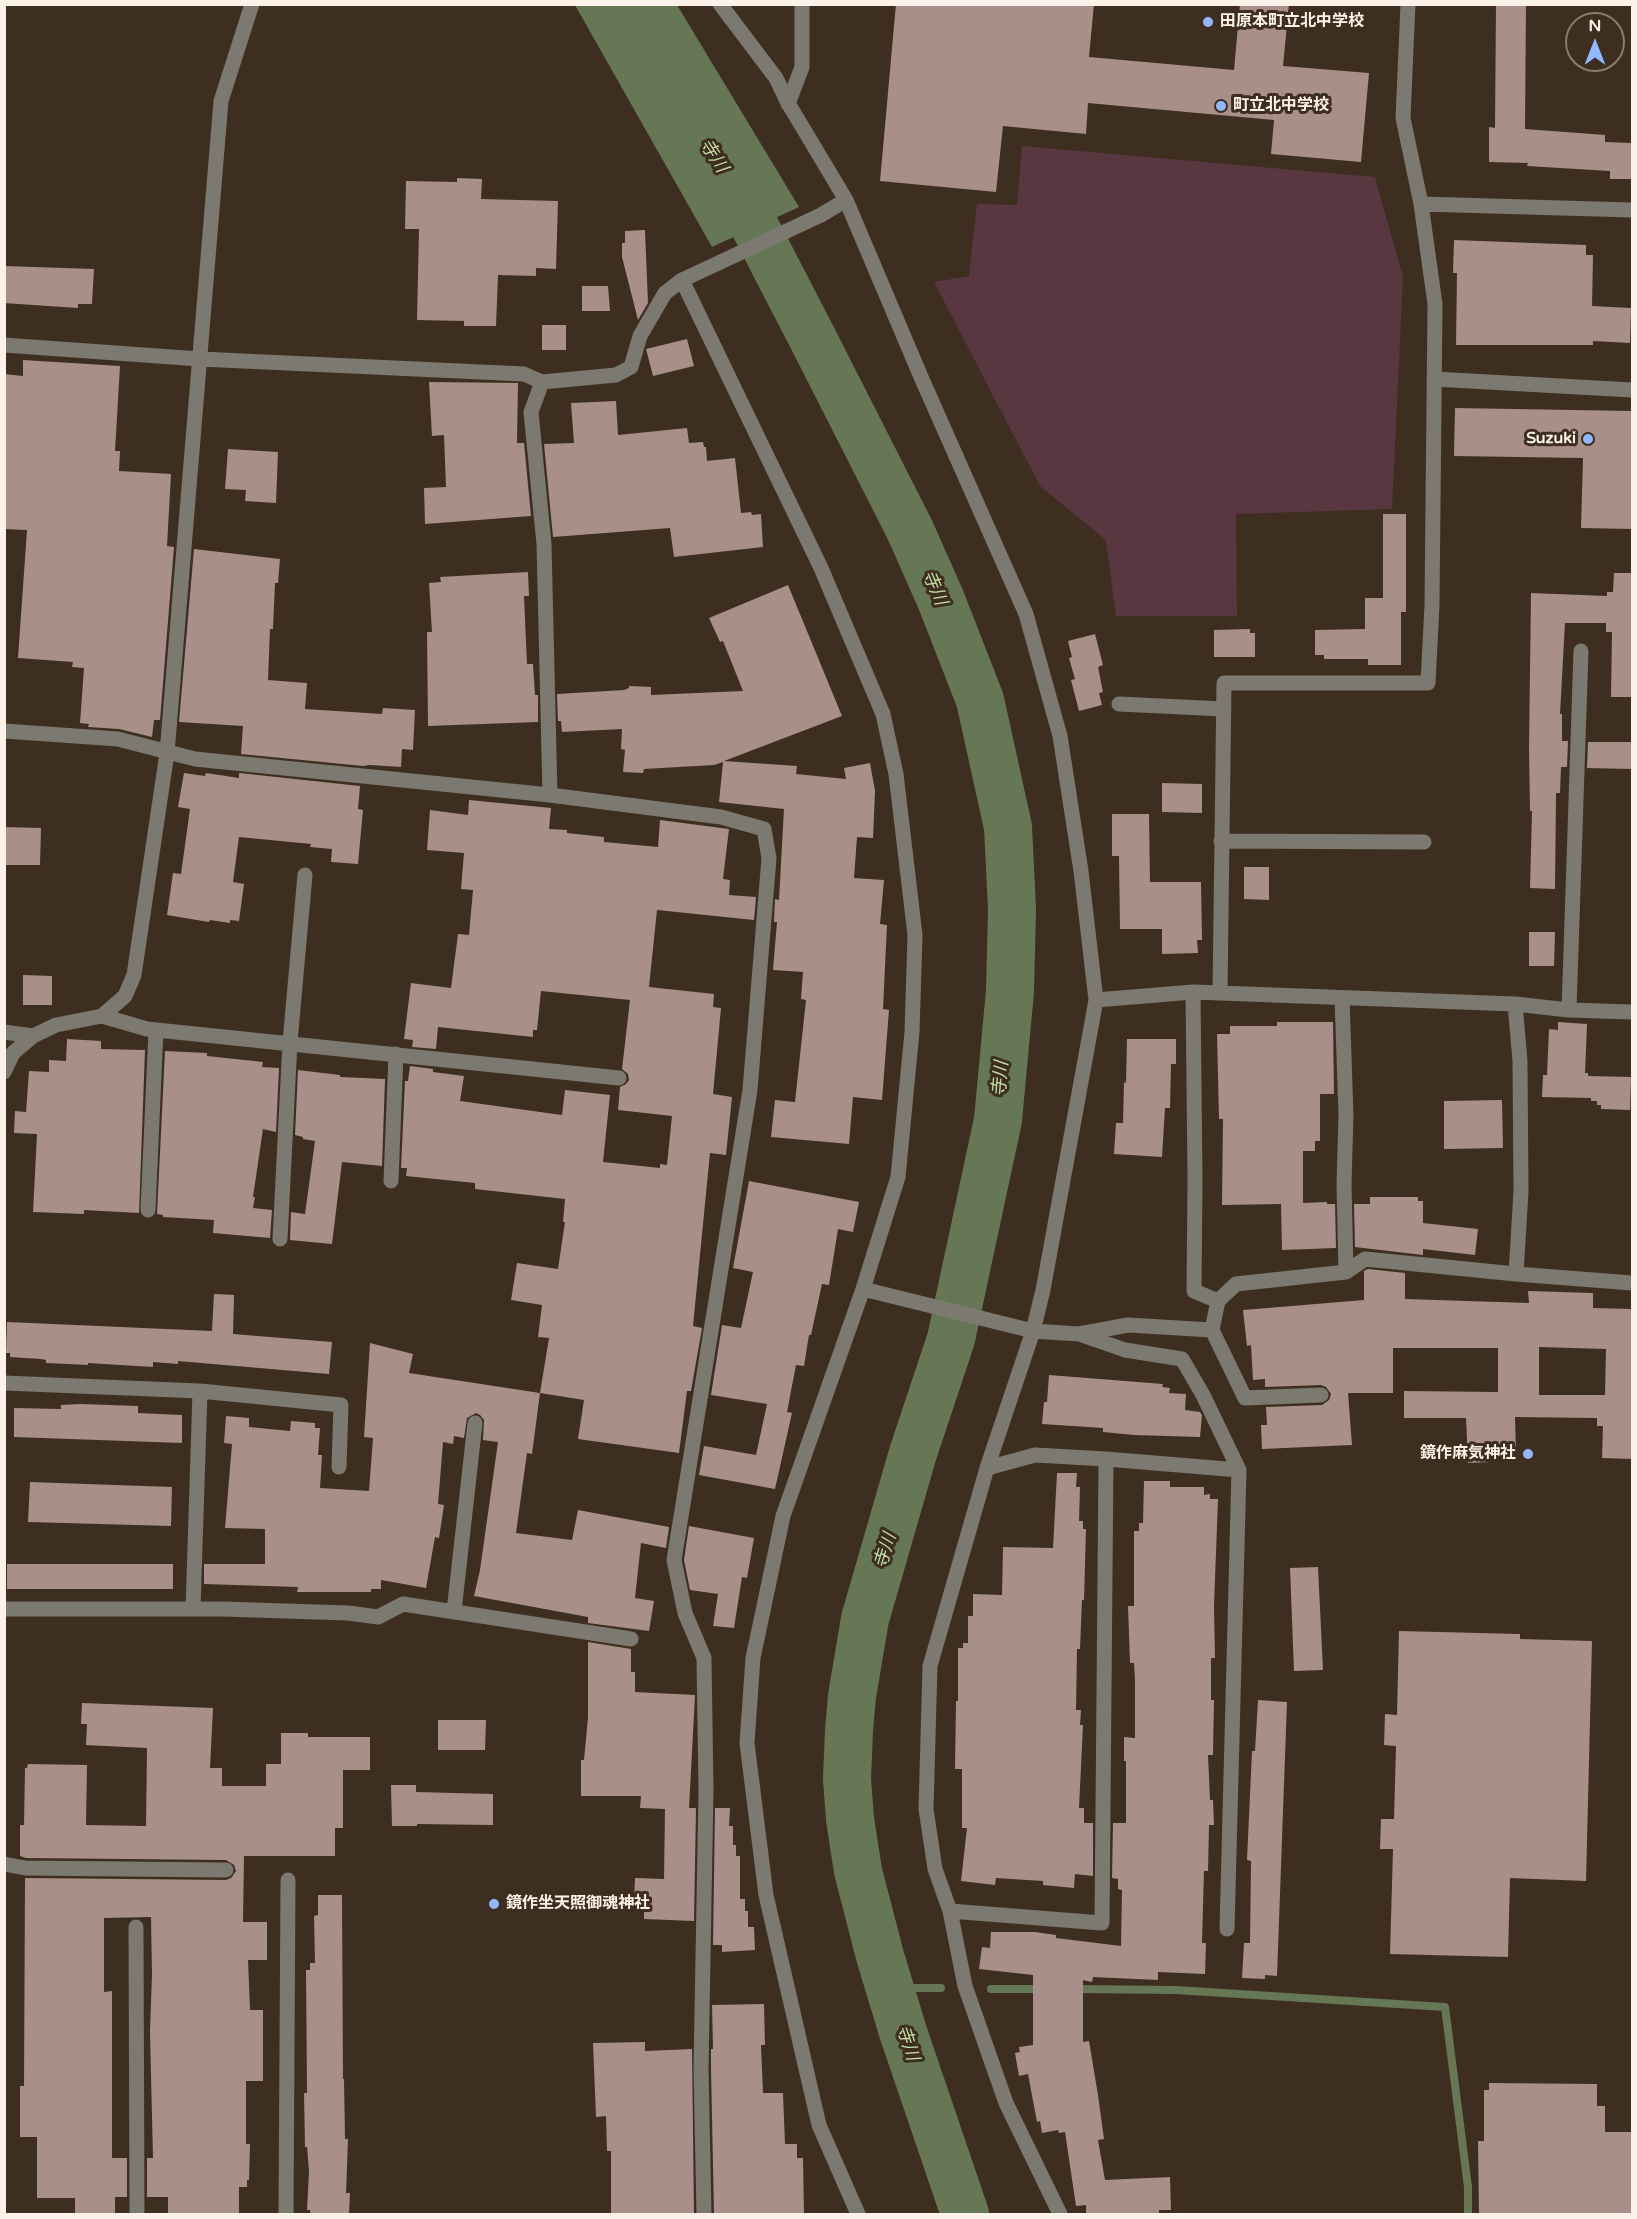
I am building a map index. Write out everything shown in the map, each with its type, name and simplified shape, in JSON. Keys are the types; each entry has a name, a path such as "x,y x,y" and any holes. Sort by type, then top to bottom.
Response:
{"street":[{"path":"102,1016 125,996 134,975 166,753 221,101 252,4"},
{"path":"720,4 776,78 788,104 846,200 1026,614 1060,736 1081,871 1096,1000 1045,1278 1027,1329 930,1666 926,1809 935,1869 950,1911 965,1986 1006,2103 1060,2214"},
{"path":"788,104 802,67 802,4"},
{"path":"1220,993 1224,683 1428,683 1432,605 1435,304 1421,204 1403,118 1408,4"},
{"path":"4,345 200,359 524,374 542,382 616,375 631,367 640,336 664,293 682,280 821,215 846,200"},
{"path":"1421,204 1632,210"},
{"path":"682,280 825,579 883,714 896,774 915,935 912,1032 898,1177 867,1290 783,1516 753,1659 747,1743 766,1895 819,2125 858,2214"},
{"path":"1434,379 1632,390"},
{"path":"542,382 531,412 544,544 550,795"},
{"path":"1569,1010 1581,651"},
{"path":"1119,704 1224,709"},
{"path":"4,730 118,739 195,759 491,791 550,795 721,817 764,829 769,858 750,1090 674,1560 685,1613 704,1658 706,1790 701,2069 704,2214"},
{"path":"1221,841 1424,842"},
{"path":"280,1239 290,1042 305,875"},
{"path":"1096,1000 1193,992 1515,1004 1569,1010 1632,1012"},
{"path":"1193,992 1196,1179 1194,1291 1218,1300"},
{"path":"1342,998 1346,1115 1344,1184 1346,1272"},
{"path":"1515,1004 1520,1061 1521,1191 1516,1274"},
{"path":"4,1072 13,1053 33,1036 56,1025 102,1016 156,1030 290,1042 619,1078"},
{"path":"148,1210 156,1030"},
{"path":"4,1032 33,1036"},
{"path":"391,1181 396,1054"},
{"path":"1321,1395 1245,1398 1212,1330 1218,1300 1236,1284 1346,1272 1365,1260 1632,1283"},
{"path":"867,1290 1027,1329 1079,1334 1125,1350 1182,1359 1203,1395 1239,1470 1227,1929"},
{"path":"1079,1334 1128,1325 1212,1330"},
{"path":"4,1383 200,1391 341,1405 339,1467"},
{"path":"193,1609 200,1391"},
{"path":"454,1611 476,1423"},
{"path":"987,1468 1035,1455 1239,1470"},
{"path":"950,1911 1102,1923 1106,1460"},
{"path":"4,1609 193,1609 348,1613 378,1617 403,1604 631,1639"},
{"path":"4,1864 25,1868 226,1870"},
{"path":"286,2214 288,1880"},
{"path":"136,1927 137,2214"}],"shaded area":[{"path":"1022,146 1375,177 1403,277 1392,509 1236,514 1237,616 1116,616 1106,540 1040,486 934,282 969,276 977,204 1017,205"}],"water":[{"path":"575,5 677,5 799,207 712,247"}],"building":[{"path":"896,4 1094,4 1089,57 1234,70 1240,4 1289,4 1283,66 1369,73 1361,162 1271,154 1274,120 1088,103 1086,134 1003,126 996,192 880,181"},
{"path":"1496,4 1526,4 1525,129 1605,135 1605,142 1632,143 1632,179 1610,179 1610,171 1527,166 1528,163 1489,162 1489,127 1495,128"},
{"path":"457,178 482,179 481,199 558,201 556,269 536,268 536,276 498,275 496,326 464,326 464,321 417,320 419,229 405,229 406,181 457,182"},
{"path":"645,230 648,303 638,320 622,257 622,243 625,243 625,231"},
{"path":"1454,240 1586,245 1586,255 1593,255 1592,306 1631,308 1630,343 1593,341 1593,345 1456,345 1457,273 1453,273"},
{"path":"4,266 94,269 92,304 78,304 78,308 4,303"},
{"path":"582,286 608,286 610,311 582,311"},
{"path":"542,325 566,325 566,350 542,350"},
{"path":"687,339 694,366 653,376 646,349"},
{"path":"23,360 120,366 115,451 120,451 119,471 171,474 167,546 174,547 160,720 154,720 152,737 119,729 88,727 89,724 80,723 84,668 72,667 73,662 18,658 27,530 4,529 4,374 23,376"},
{"path":"429,382 518,383 517,443 524,443 531,516 425,524 424,488 446,487 444,435 432,436"},
{"path":"616,401 618,435 687,428 689,443 703,442 706,447 707,461 735,458 741,513 761,514 763,547 674,557 670,528 553,537 544,444 574,443 571,403"},
{"path":"1455,408 1632,411 1632,529 1581,528 1583,458 1454,456"},
{"path":"228,449 278,452 276,503 245,501 246,490 225,489"},
{"path":"1383,514 1406,514 1406,612 1401,612 1401,665 1368,665 1368,659 1324,659 1324,655 1315,655 1315,630 1365,629 1365,598 1383,598"},
{"path":"194,549 280,559 278,583 275,583 273,629 270,629 268,680 307,683 305,709 382,714 383,708 415,710 413,750 402,749 401,767 363,766 241,754 243,726 179,722"},
{"path":"528,572 529,596 524,596 527,664 533,664 535,695 538,695 538,722 428,726 427,632 432,632 429,583 441,582 440,577"},
{"path":"1614,573 1632,573 1632,697 1611,697 1612,632 1606,632 1606,623 1565,623 1560,714 1562,714 1562,741 1568,741 1567,767 1561,767 1560,793 1556,793 1555,889 1530,888 1531,593 1607,596 1607,592 1613,592"},
{"path":"788,585 842,716 724,761 797,766 796,774 846,779 844,768 870,763 875,791 873,838 857,837 854,878 884,880 880,924 887,925 883,1009 889,1010 882,1100 853,1097 849,1144 771,1137 775,1100 795,1102 806,1000 801,999 803,972 773,970 777,922 774,922 775,899 779,900 784,809 719,802 723,762 714,765 644,769 643,773 623,772 625,750 621,749 622,729 562,732 561,721 558,721 557,694 624,690 629,686 651,687 651,695 743,691 723,641 720,642 709,618"},
{"path":"1250,629 1250,633 1255,633 1255,657 1214,657 1214,630"},
{"path":"1095,634 1103,665 1098,667 1103,692 1099,693 1102,705 1079,711 1071,680 1075,679 1069,658 1072,657 1068,641"},
{"path":"1588,742 1632,742 1632,769 1587,768"},
{"path":"184,773 205,776 206,773 239,778 239,773 360,786 358,809 363,810 358,864 331,862 332,849 310,847 311,844 239,837 233,882 244,884 239,921 230,920 230,923 210,920 209,922 167,915 173,873 181,874 190,809 178,807"},
{"path":"1162,783 1202,784 1202,813 1162,812"},
{"path":"469,800 551,808 549,829 604,837 604,842 658,847 660,820 729,829 723,879 730,880 729,895 756,897 754,920 657,910 649,987 714,994 713,1007 721,1008 713,1094 732,1097 726,1155 710,1153 693,1326 702,1328 691,1391 687,1391 679,1453 578,1439 584,1400 540,1393 549,1338 538,1337 542,1305 511,1300 517,1263 558,1269 565,1222 563,1222 565,1199 475,1189 475,1183 406,1176 407,1168 401,1168 405,1081 408,1081 410,1066 464,1076 460,1101 562,1115 565,1090 610,1095 603,1162 660,1168 660,1164 667,1165 672,1116 618,1110 620,1087 629,1080 628,1074 622,1069 630,1000 541,991 537,1030 533,1030 533,1037 438,1027 436,1049 412,1047 413,1040 404,1039 411,983 451,988 458,934 469,935 473,890 461,889 464,853 427,850 430,810 468,815"},
{"path":"1112,814 1149,814 1150,882 1201,882 1202,940 1197,940 1198,953 1162,954 1162,929 1120,929 1119,856 1112,856"},
{"path":"4,827 41,828 40,865 4,865"},
{"path":"1244,867 1269,867 1269,900 1244,899"},
{"path":"1529,932 1555,932 1554,966 1529,966"},
{"path":"23,975 52,976 52,1005 23,1005"},
{"path":"1277,1022 1333,1022 1334,1094 1320,1094 1320,1141 1315,1141 1315,1151 1303,1151 1303,1203 1335,1204 1336,1248 1282,1250 1281,1204 1222,1205 1223,1119 1219,1119 1217,1034 1230,1034 1230,1026 1277,1026"},
{"path":"1558,1022 1587,1024 1585,1073 1588,1073 1588,1076 1631,1077 1630,1110 1601,1109 1601,1105 1597,1105 1597,1101 1591,1101 1591,1098 1542,1097 1543,1075 1547,1075 1549,1029 1558,1030"},
{"path":"67,1039 101,1041 101,1049 145,1050 139,1213 84,1210 84,1214 33,1212 37,1134 14,1133 15,1111 26,1112 29,1071 49,1072 49,1060 66,1061"},
{"path":"1127,1039 1176,1039 1176,1064 1171,1064 1170,1108 1165,1108 1162,1157 1114,1154 1116,1123 1123,1123"},
{"path":"165,1051 207,1053 207,1056 263,1062 262,1067 279,1068 276,1132 263,1129 253,1197 255,1197 253,1208 272,1210 270,1238 213,1233 214,1220 163,1217 157,1214"},
{"path":"298,1070 340,1075 340,1077 385,1079 382,1166 342,1162 332,1244 290,1240 291,1212 305,1214 315,1141 295,1135"},
{"path":"1502,1100 1503,1148 1444,1149 1444,1101"},
{"path":"749,1181 859,1202 853,1232 838,1229 829,1285 822,1284 804,1366 796,1365 787,1412 792,1413 775,1489 699,1475 704,1446 756,1455 767,1404 711,1395 722,1325 741,1328 753,1272 733,1268"},
{"path":"1370,1197 1418,1197 1418,1201 1423,1201 1423,1223 1478,1229 1475,1255 1423,1249 1423,1255 1355,1247 1354,1204 1370,1204"},
{"path":"1368,1269 1405,1273 1405,1299 1529,1303 1528,1291 1593,1293 1593,1308 1632,1309 1632,1459 1602,1458 1603,1426 1597,1426 1597,1418 1515,1417 1516,1452 1489,1454 1490,1462 1468,1463 1466,1418 1404,1418 1404,1391 1498,1392 1498,1348 1393,1348 1393,1393 1348,1393 1352,1445 1262,1449 1261,1425 1267,1425 1266,1407 1322,1405 1329,1400 1331,1394 1326,1387 1321,1385 1265,1387 1265,1379 1253,1380 1251,1345 1247,1346 1243,1310 1364,1300 1364,1271","holes":["1539,1347 1606,1349 1605,1395 1539,1395"]},
{"path":"214,1294 234,1295 233,1334 332,1342 329,1374 178,1361 178,1364 153,1362 153,1367 46,1363 46,1360 40,1359 10,1357 10,1353 6,1353 7,1322 212,1331"},
{"path":"370,1343 413,1354 409,1373 540,1393 532,1454 527,1453 516,1533 572,1540 578,1510 669,1527 666,1548 641,1543 635,1598 654,1601 649,1631 588,1623 588,1617 474,1596 480,1570 498,1442 483,1440 484,1420 476,1413 467,1418 464,1438 454,1436 453,1444 443,1442 438,1504 444,1505 439,1538 435,1537 426,1588 381,1580 381,1589 371,1589 371,1592 297,1592 298,1587 204,1584 204,1564 265,1564 265,1529 225,1528 232,1444 224,1443 226,1416 249,1418 249,1427 290,1431 291,1421 315,1423 315,1428 320,1428 318,1455 322,1455 320,1488 369,1491 373,1438 364,1437"},
{"path":"1049,1375 1163,1384 1162,1387 1170,1388 1169,1393 1186,1394 1185,1410 1200,1412 1202,1415 1200,1437 1134,1435 1103,1432 1103,1428 1042,1424 1044,1402 1047,1402"},
{"path":"61,1405 138,1406 138,1413 182,1415 182,1443 14,1437 14,1408 61,1409"},
{"path":"1057,1473 1077,1473 1076,1487 1080,1487 1079,1521 1083,1521 1083,1529 1086,1529 1084,1600 1082,1600 1080,1649 1077,1649 1076,1710 1081,1710 1080,1725 1083,1725 1079,1808 1084,1808 1084,1823 1093,1823 1093,1876 1075,1874 1074,1888 1043,1885 1043,1881 996,1878 995,1885 961,1881 967,1828 962,1828 962,1769 955,1769 958,1648 963,1648 963,1643 968,1643 968,1616 973,1616 973,1594 1002,1595 1003,1547 1053,1548"},
{"path":"1144,1481 1170,1481 1170,1487 1204,1487 1204,1495 1210,1494 1210,1499 1218,1499 1214,1606 1215,1658 1211,1658 1211,1700 1214,1700 1213,1755 1208,1755 1210,1800 1213,1800 1214,1825 1209,1825 1208,1871 1204,1871 1202,1943 1206,1943 1205,1974 1158,1972 1158,1980 1093,1977 1092,1982 1083,1980 1083,2042 1089,2041 1098,2095 1104,2139 1098,2140 1105,2180 1170,2177 1171,2210 1159,2210 1159,2214 1086,2214 1086,2205 1076,2206 1065,2132 1059,2133 1058,2130 1042,2133 1040,2121 1037,2122 1028,2074 1019,2076 1015,2053 1020,2052 1019,2047 1033,2045 1033,1975 979,1969 982,1947 990,1948 991,1932 1035,1932 1056,1935 1056,1938 1121,1946 1122,1890 1118,1889 1118,1879 1112,1878 1113,1823 1126,1823 1124,1737 1135,1738 1135,1680 1134,1663 1130,1663 1128,1606 1134,1606 1134,1531 1139,1531 1139,1523 1143,1523"},
{"path":"30,1482 172,1487 171,1526 28,1522"},
{"path":"689,1526 754,1538 747,1578 742,1577 734,1628 713,1626 718,1594 690,1590 684,1560"},
{"path":"7,1564 173,1564 173,1589 7,1589"},
{"path":"1318,1567 1323,1670 1294,1671 1290,1568"},
{"path":"1399,1631 1520,1634 1520,1639 1592,1641 1586,1881 1510,1878 1508,1957 1390,1954 1393,1849 1380,1849 1381,1819 1394,1819 1396,1746 1384,1745 1385,1714 1397,1715"},
{"path":"588,1642 631,1649 631,1672 635,1672 635,1692 695,1695 689,1808 696,1808 694,1921 644,1919 644,1901 634,1901 635,1878 664,1879 665,1809 640,1808 641,1796 581,1796 581,1760 584,1760 588,1717"},
{"path":"1258,1700 1287,1702 1277,1976 1265,1975 1265,1979 1242,1978 1244,1943 1250,1943 1251,1861 1247,1860 1252,1751 1255,1751"},
{"path":"82,1703 213,1708 210,1768 222,1768 222,1786 266,1786 266,1764 281,1764 281,1733 308,1733 308,1737 370,1737 370,1770 343,1770 343,1828 335,1828 335,1856 244,1856 243,1922 267,1922 267,1960 248,1960 250,2010 263,2010 263,2081 246,2081 246,2144 250,2144 249,2180 247,2180 247,2187 239,2187 239,2214 168,2214 168,2197 147,2197 147,2158 153,2158 150,2032 151,1917 104,1918 104,1992 112,1991 112,2158 127,2158 127,2197 115,2197 115,2214 75,2214 75,2198 37,2198 37,2137 20,2137 20,2086 24,2086 25,1878 226,1880 231,1878 236,1871 234,1865 226,1860 26,1858 20,1856 20,1825 24,1825 25,1768 28,1764 87,1765 86,1825 146,1826 147,1748 86,1745 87,1724 81,1724"},
{"path":"438,1720 486,1720 485,1750 438,1750"},
{"path":"391,1785 416,1785 416,1792 493,1794 493,1825 392,1826"},
{"path":"715,1808 730,1808 729,1826 733,1826 733,1845 736,1845 736,1856 740,1856 740,1899 745,1899 748,1927 754,1927 755,1950 722,1952 722,1945 713,1945"},
{"path":"318,1895 342,1895 343,2079 345,2139 348,2139 346,2193 350,2193 349,2214 310,2214 310,2210 307,2210 309,2171 307,2147 305,2147 304,2093 307,2093 306,1970 310,1970 310,1963 315,1963 314,1916 318,1915"},
{"path":"764,2004 765,2045 761,2045 763,2093 783,2093 785,2144 797,2144 797,2158 803,2158 804,2214 714,2214 712,2005"},
{"path":"645,2042 645,2051 692,2049 694,2214 611,2214 611,2151 607,2151 606,2116 596,2117 593,2043"},
{"path":"1489,2083 1597,2084 1597,2106 1605,2106 1605,2132 1632,2132 1632,2214 1479,2214 1478,2141 1484,2141 1484,2090 1489,2090"}],"waterway":[{"name":"寺川","path":"723,171 738,194 814,341 910,530 941,600 980,700 1008,827 1012,909 1010,991 998,1120 951,1339 913,1453 865,1619 852,1696 847,1779 858,1871 880,1956 903,2032 965,2214"},
{"path":"889,1988 941,1988"},
{"path":"991,1989 1042,1989"},
{"path":"1073,1989 1176,1990 1445,2007 1468,2187 1468,2214"}],"place":[{"name":"田原本町立北中学校","path":"1208,22"},
{"name":"町立北中学校","path":"1221,106"},
{"name":"Suzuki","path":"1588,439"},
{"name":"鏡作麻気神社","path":"1528,1454"},
{"name":"鏡作坐天照御魂神社","path":"494,1904"}]}
